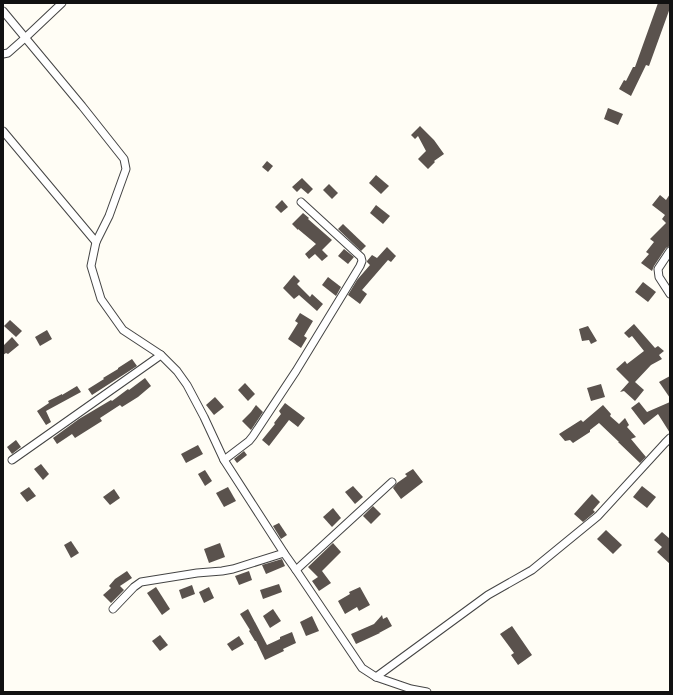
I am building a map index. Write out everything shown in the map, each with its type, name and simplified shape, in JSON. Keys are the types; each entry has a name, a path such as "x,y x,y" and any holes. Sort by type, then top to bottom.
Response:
{"street":[{"path":"3,54 8,52 25,38 62,3"},
{"path":"3,11 124,159 126,169 109,216 96,242 91,266 101,299 123,330 161,355 177,371 188,386 210,428 224,460 284,553 362,668 376,677 411,689 428,692"},
{"path":"3,131 96,242"},
{"path":"224,460 249,441 253,436 296,371 362,261 361,257 301,202"},
{"path":"670,251 658,269 659,277 670,294"},
{"path":"12,460 161,355"},
{"path":"376,677 488,595 526,574 538,565 598,516 670,438"},
{"path":"296,570 392,482"},
{"path":"113,609 134,587 141,582 197,573 233,570 284,553"}],"building":[{"path":"658,3 670,3 670,8 649,66 646,65 631,96 619,89 624,80 626,81 633,67 635,67"},
{"path":"608,108 623,114 618,125 604,119"},
{"path":"420,126 434,140 444,154 434,161 435,162 428,169 418,159 426,151 418,136 415,139 411,135"},
{"path":"267,161 273,166 268,172 262,167"},
{"path":"376,175 389,186 381,194 369,183"},
{"path":"302,178 313,189 308,194 301,188 297,192 292,187"},
{"path":"329,184 338,193 332,199 323,190"},
{"path":"670,194 670,246 666,248 652,271 641,263 649,254 646,252 654,242 650,239 666,223 662,219 665,215 652,205 660,195 666,200"},
{"path":"282,200 288,207 281,213 275,207"},
{"path":"376,205 390,216 383,224 370,213"},
{"path":"303,213 332,240 322,250 328,256 322,261 315,254 309,259 305,254 316,244 292,224"},
{"path":"343,224 366,246 361,251 338,229"},
{"path":"387,247 396,256 391,262 388,260 362,290 367,294 360,304 348,295 357,280 370,265 367,261 372,255 377,258"},
{"path":"344,249 354,257 348,264 338,256"},
{"path":"294,275 300,281 297,284 310,297 312,294 323,304 317,311 299,295 294,299 283,288"},
{"path":"328,277 341,287 336,296 322,285"},
{"path":"643,282 656,292 648,302 635,292"},
{"path":"300,313 313,321 304,336 307,338 301,348 288,339 298,323 295,321"},
{"path":"10,320 22,331 16,337 4,326"},
{"path":"634,324 655,348 658,346 664,351 659,355 662,359 651,365 635,382 644,390 635,401 624,391 620,392 629,382 616,369 625,361 627,364 644,351 632,336 629,338 624,333"},
{"path":"588,326 597,341 591,344 589,340 582,341 579,329"},
{"path":"47,330 52,339 40,346 35,337"},
{"path":"12,337 19,345 8,354 6,353 3,355 3,346"},
{"path":"132,359 137,366 92,395 88,389"},
{"path":"670,376 670,398 659,382"},
{"path":"145,378 151,386 138,397 122,407 120,405 100,418 102,421 75,438 72,434 57,444 53,438 79,419 111,400 112,401"},
{"path":"245,383 255,394 248,401 238,390"},
{"path":"601,384 605,397 591,401 587,388"},
{"path":"77,386 81,392 46,411 51,422 46,425 37,411 49,403 48,401"},
{"path":"215,397 224,407 214,415 206,405"},
{"path":"639,402 647,412 670,402 670,433 658,414 644,425 631,408"},
{"path":"285,403 305,418 298,427 289,420 269,446 262,440 275,424 274,423 281,414 279,411"},
{"path":"256,405 263,412 251,430 242,421"},
{"path":"603,405 611,414 610,416 619,424 625,418 629,425 627,427 636,437 631,439 646,457 640,463 599,423 590,430 590,432 573,443 570,440 565,441 559,434 581,420 583,422"},
{"path":"16,440 21,447 12,454 7,447"},
{"path":"198,445 203,454 186,463 181,454"},
{"path":"244,451 247,455 237,463 234,459"},
{"path":"41,464 49,474 43,480 34,469"},
{"path":"413,469 423,482 401,499 393,488 407,476 405,474"},
{"path":"205,470 212,481 205,486 198,474"},
{"path":"353,486 363,497 355,504 345,492"},
{"path":"642,486 656,497 647,508 633,497"},
{"path":"29,487 36,496 27,502 20,493"},
{"path":"228,487 236,501 224,507 216,493"},
{"path":"114,489 120,498 110,505 103,497"},
{"path":"592,494 600,502 593,510 595,512 583,522 574,514"},
{"path":"373,506 381,514 371,524 363,516"},
{"path":"333,508 341,518 332,527 323,517"},
{"path":"279,523 287,535 281,539 273,526"},
{"path":"606,530 622,545 613,554 597,539"},
{"path":"662,532 670,539 670,564 657,552 662,547 654,540"},
{"path":"71,541 79,553 71,558 64,545"},
{"path":"220,543 225,557 209,563 204,549"},
{"path":"333,543 341,552 322,571 331,583 319,591 312,581 318,577 308,567"},
{"path":"282,559 285,566 266,574 262,565"},
{"path":"127,571 132,578 120,586 124,590 111,603 103,595 111,588 109,586 115,579"},
{"path":"249,571 252,580 239,585 235,576"},
{"path":"279,584 282,592 263,599 260,590"},
{"path":"192,585 195,594 182,599 179,590"},
{"path":"156,587 170,609 162,615 147,593"},
{"path":"209,587 214,598 204,603 199,592"},
{"path":"360,587 370,605 359,611 357,607 345,614 338,601 350,594 349,592"},
{"path":"248,609 267,645 292,632 296,643 283,649 284,651 265,660 240,614"},
{"path":"273,609 281,621 270,628 263,616"},
{"path":"382,615 383,619 387,617 392,626 356,644 351,634 374,624"},
{"path":"312,616 319,631 306,636 300,622"},
{"path":"512,626 532,655 518,665 511,655 514,653 500,634"},
{"path":"160,635 168,645 160,651 152,641"},
{"path":"239,636 244,644 232,651 227,644"}]}
